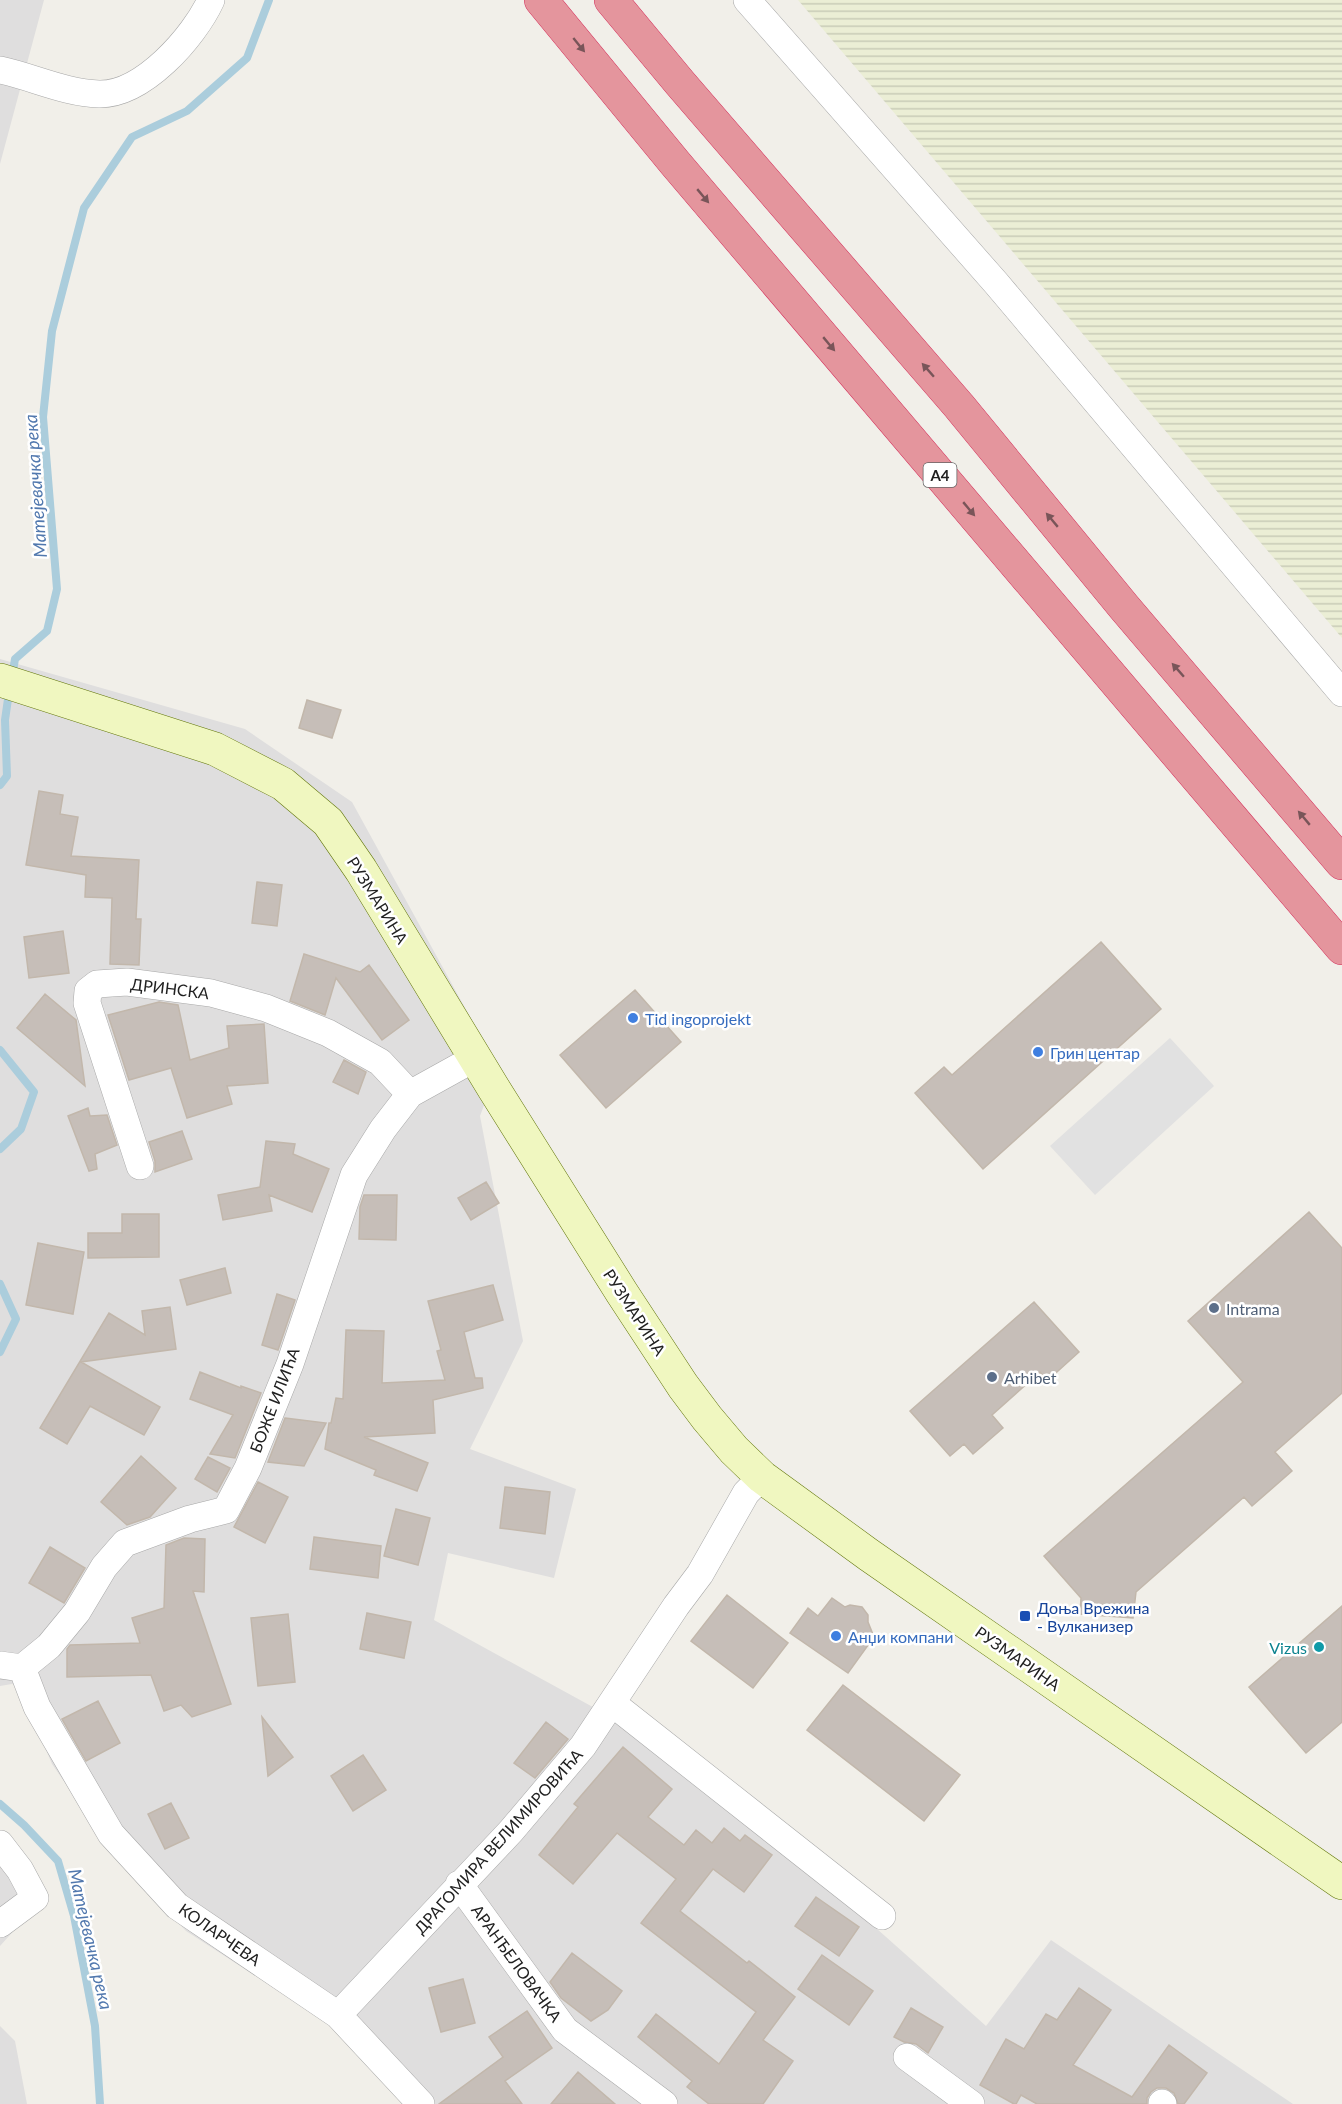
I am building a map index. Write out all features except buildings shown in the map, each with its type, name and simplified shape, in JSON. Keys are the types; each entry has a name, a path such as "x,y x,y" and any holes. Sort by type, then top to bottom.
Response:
{"highway":[{"name":"A4","path":"542,0 706,200 1342,948"},
{"path":"611,0 959,406 1124,607 1342,863"}],"main road":[{"name":"РУЗМАРИНА","path":"11,683 215,749 283,784 328,822 362,870 475,1058 622,1293 683,1386 734,1450 762,1476 869,1555 1342,1883"}],"street":[{"path":"0,70 82,93 114,93 144,78 172,54 199,23 211,0"},
{"path":"747,0 1004,292 1342,693"},
{"name":"ДРИНСКА","path":"140,1166 87,1003 88,991 98,984 127,982 211,993 266,1008 328,1033 380,1062 410,1094"},
{"name":"БОЖЕ ИЛИЋА","path":"11,1666 49,1646 77,1612 104,1567 124,1543 190,1519 226,1510 248,1468 290,1364 354,1176 383,1129 410,1094 475,1058"},
{"name":"ДРАГОМИРА ВЕЛИМИРОВИЋА","path":"338,2015 510,1832 584,1746 676,1606 700,1574 746,1493 762,1476"},
{"name":"КОЛАРЧЕВА","path":"11,1666 111,1833 177,1906 338,2015 422,2104"},
{"path":"612,1703 882,1916"},
{"path":"0,1844 20,1870 35,1898 0,1924"},
{"name":"АРАНЂЕЛОВАЧКА","path":"459,1884 565,2030 664,2104"},
{"path":"907,2057 971,2104"}],"shaded area":[{"path":"0,0 44,0 0,164"},
{"path":"0,659 245,729 352,802 498,1068 480,1116 523,1341 470,1449 576,1489 554,1578 448,1553 434,1620 684,1757 986,2026 1051,1940 1293,2104 407,2104 324,2020 186,1931 120,1862 52,1764 18,1683 0,1686"},
{"path":"1170,1038 1214,1086 1095,1195 1050,1146"},
{"path":"0,1836 45,1896 0,1946"},
{"path":"0,2026 15,2041 27,2104 0,2104"}],"green space":[{"path":"798,0 1342,0 1342,638"}],"waterway":[{"name":"Матејевачка река","path":"12,677 15,659 47,631 57,589 43,417 52,331 84,208 132,137 187,111 247,58 269,0"},
{"name":"Матејевачка река","path":"0,785 7,776 5,720 9,692"},
{"name":"Матејевачка река","path":"0,1050 34,1092 21,1129 0,1149"},
{"name":"Матејевачка река","path":"0,1284 16,1319 0,1352"},
{"name":"Матејевачка река","path":"0,1804 24,1825 58,1861 74,1916 95,2026 100,2104"}],"place":[{"name":"Tid ingoprojekt","path":"633,1018"},
{"name":"Грин центар","path":"1038,1052"},
{"name":"Intrama","path":"1214,1308"},
{"name":"Arhibet","path":"992,1377"},
{"name":"Доња Врежина - Вулканизер","path":"1025,1616"},
{"name":"Анџи компани","path":"836,1636"},
{"name":"Vizus","path":"1319,1647"}]}
